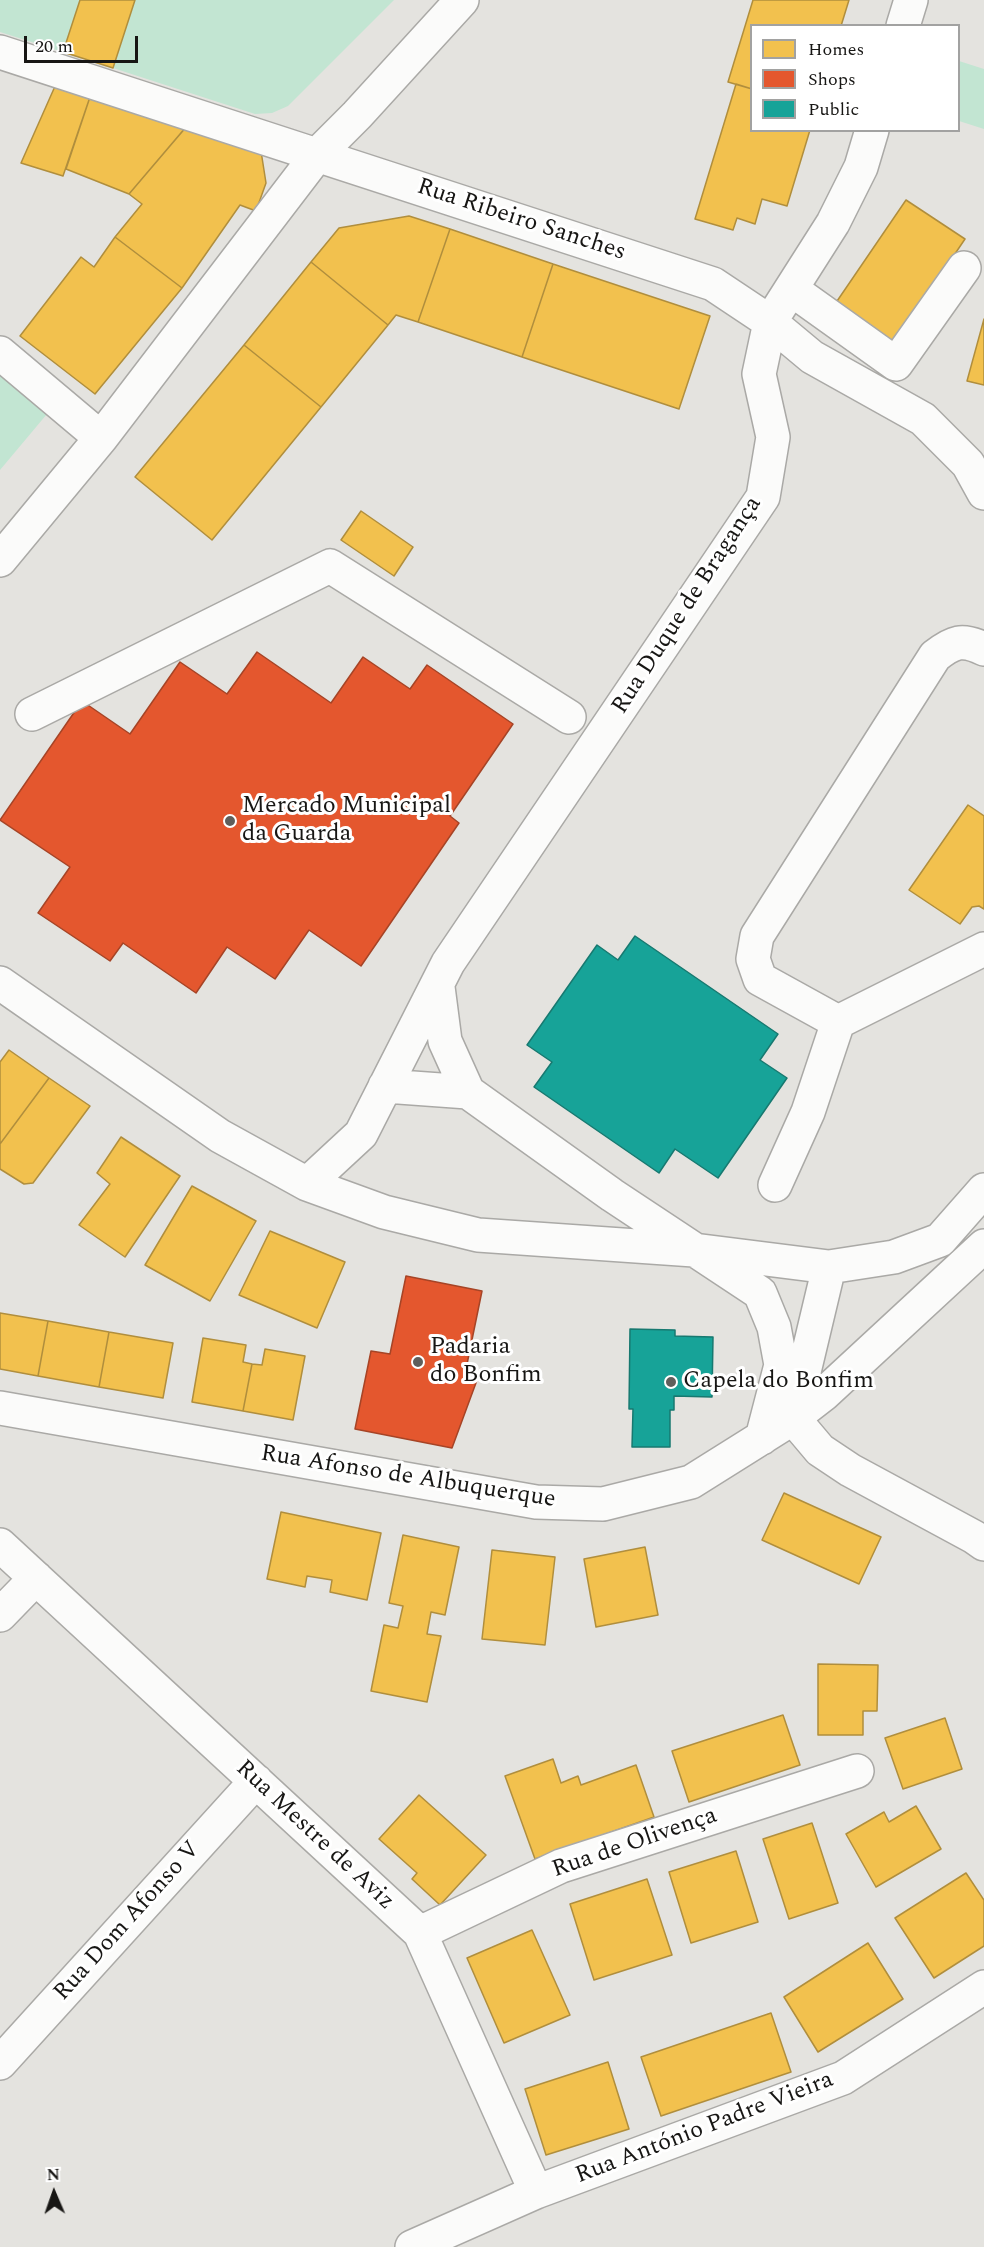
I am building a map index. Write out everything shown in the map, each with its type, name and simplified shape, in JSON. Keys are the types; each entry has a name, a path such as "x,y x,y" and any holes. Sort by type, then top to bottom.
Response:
{"street":[{"path":"0,560 101,438 318,154 357,115 462,0"},
{"path":"904,24 911,0"},
{"name":"Rua Ribeiro Sanches","path":"0,52 713,284 770,322 812,357 923,419 968,464 984,493"},
{"name":"Rua Duque de Bragança","path":"306,1185 361,1134 438,987 448,963 763,497 773,437 759,374 770,322 838,214 861,167 871,132"},
{"path":"791,289 896,364 964,268"},
{"path":"0,353 101,438"},
{"path":"32,714 330,566 569,717"},
{"path":"838,1022 760,979 753,959 757,936 935,656 952,642 972,643 984,649"},
{"path":"775,1185 808,1112 838,1022 984,949"},
{"path":"0,983 220,1136 306,1185 384,1212 478,1235 694,1250 829,1267 894,1257 940,1240 984,1190"},
{"path":"438,987 445,1041 468,1092 612,1195 760,1293 774,1327 781,1365 762,1438"},
{"path":"386,1086 468,1092"},
{"name":"Rua Afonso de Albuquerque","path":"0,1408 536,1502 603,1504 691,1482 793,1418 824,1394 984,1246"},
{"path":"829,1267 793,1418 820,1450 850,1470 974,1537 984,1545"},
{"name":"Rua Mestre de Aviz","path":"0,1545 420,1933 537,2193"},
{"path":"0,1615 36,1578"},
{"name":"Rua de Olivença","path":"420,1933 561,1866 857,1771"},
{"name":"Rua Dom Afonso V","path":"0,2063 256,1781"},
{"name":"Rua António Padre Vieira","path":"412,2247 537,2193 843,2078 984,1987"}],"green space":[{"path":"0,0 80,0 63,52 0,32"},
{"path":"135,0 394,0 288,106 272,113 255,114 113,68"},
{"path":"960,61 984,69 984,129 960,121"},
{"path":"0,375 47,414 0,470"}],"building: Homes":[{"path":"80,0 135,0 113,68 63,52"},
{"path":"753,0 849,0 842,24 750,24 750,88 728,82"},
{"path":"56,84 91,94 63,176 21,163"},
{"path":"736,84 750,88 750,132 809,132 787,206 762,199 755,224 737,218 733,230 695,219"},
{"path":"91,94 187,126 129,194 66,169"},
{"path":"186,127 261,151 266,183 256,211 240,205 182,288 115,237 142,204 129,194"},
{"path":"906,200 965,239 892,347 833,307"},
{"path":"409,216 450,229 418,322 396,315 388,325 311,262 339,228"},
{"path":"450,229 553,264 522,357 418,322"},
{"path":"115,237 182,288 95,394 20,336 81,257 94,267"},
{"path":"311,262 388,325 321,407 244,345"},
{"path":"553,264 710,316 679,409 522,357"},
{"path":"984,319 984,385 967,381"},
{"path":"244,345 321,407 212,540 135,477"},
{"path":"361,511 413,547 394,576 341,540"},
{"path":"968,805 984,816 984,909 979,906 972,907 960,924 909,890"},
{"path":"9,1050 49,1078 0,1144 0,1062"},
{"path":"49,1078 90,1106 33,1183 24,1184 0,1169 0,1144"},
{"path":"121,1137 180,1176 125,1257 79,1225 110,1184 97,1173"},
{"path":"192,1186 256,1221 210,1301 145,1265"},
{"path":"270,1231 345,1262 317,1328 239,1295"},
{"path":"0,1313 48,1321 38,1376 0,1369"},
{"path":"48,1321 109,1332 99,1387 38,1376"},
{"path":"109,1332 173,1343 163,1398 99,1387"},
{"path":"203,1338 246,1345 243,1362 252,1364 243,1411 192,1402"},
{"path":"265,1349 305,1356 293,1420 243,1411 252,1364 262,1365"},
{"path":"784,1493 881,1537 859,1584 762,1540"},
{"path":"281,1512 381,1533 367,1600 330,1592 332,1580 307,1576 305,1587 267,1579"},
{"path":"403,1535 459,1547 445,1615 431,1612 427,1634 441,1636 427,1702 371,1691 384,1625 398,1628 403,1606 389,1603"},
{"path":"645,1547 658,1615 596,1627 584,1559"},
{"path":"492,1550 555,1557 545,1645 482,1639"},
{"path":"818,1664 878,1665 877,1711 863,1711 863,1735 818,1735"},
{"path":"783,1715 800,1765 689,1802 672,1751"},
{"path":"945,1718 962,1769 903,1789 885,1738"},
{"path":"553,1759 561,1783 578,1776 581,1785 636,1765 654,1817 535,1859 505,1776"},
{"path":"419,1795 486,1855 440,1905 412,1879 417,1873 379,1839"},
{"path":"916,1806 941,1849 876,1887 846,1834 884,1812 889,1822"},
{"path":"812,1823 838,1903 789,1919 763,1839"},
{"path":"736,1851 758,1922 691,1943 669,1872"},
{"path":"966,1873 984,1900 984,1946 934,1978 895,1918"},
{"path":"647,1879 672,1955 594,1980 570,1904"},
{"path":"532,1930 570,2015 504,2043 467,1958"},
{"path":"868,1943 903,1999 818,2052 784,1997"},
{"path":"771,2013 791,2072 661,2116 641,2057"},
{"path":"608,2062 629,2129 546,2155 525,2089"}],"building: Shops":[{"name":"Mercado Municipal da Guarda","path":"257,652 331,703 363,657 410,689 427,665 513,724 450,816 459,823 361,966 309,930 275,979 227,947 196,993 123,943 110,961 38,913 70,867 0,820 82,701 130,734 180,662 227,694"},
{"name":"Padaria do Bonfim","path":"406,1276 482,1291 466,1369 480,1372 452,1448 355,1429 371,1351 390,1354"}],"building: Public":[{"path":"635,936 778,1034 760,1060 787,1078 718,1178 675,1149 659,1173 534,1087 552,1062 527,1045 597,945 618,960"},
{"name":"Capela do Bonfim","path":"630,1329 675,1330 675,1336 713,1337 712,1397 674,1396 674,1410 670,1410 670,1447 632,1447 633,1409 629,1409"}],"place":[{"name":"Mercado Municipal da Guarda","path":"230,821"},
{"name":"Padaria do Bonfim","path":"418,1362"},
{"name":"Capela do Bonfim","path":"671,1382"}]}
